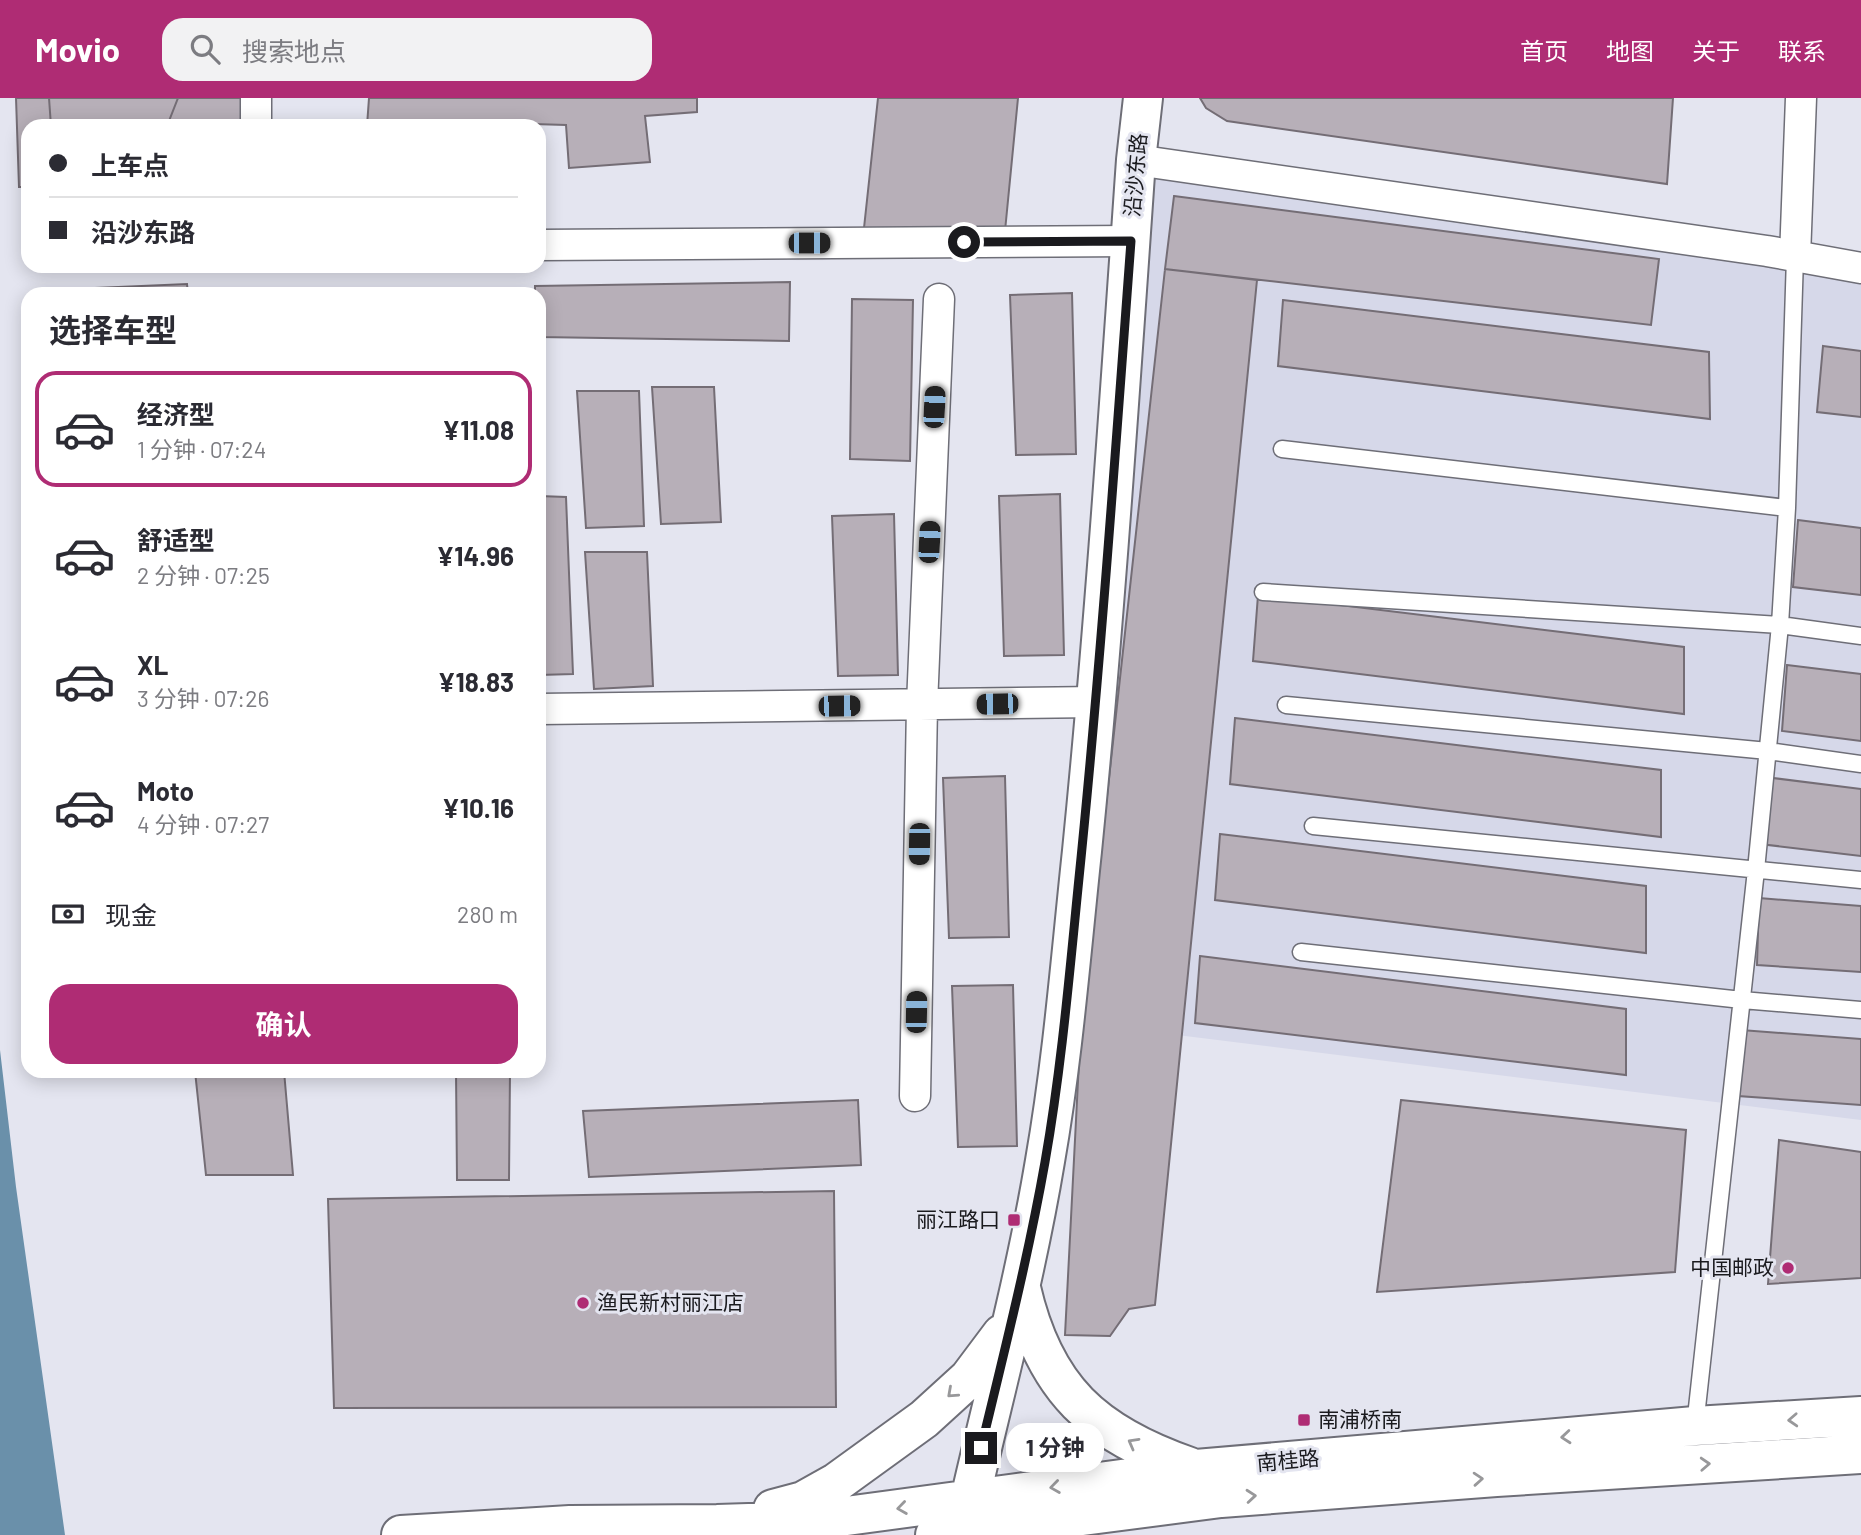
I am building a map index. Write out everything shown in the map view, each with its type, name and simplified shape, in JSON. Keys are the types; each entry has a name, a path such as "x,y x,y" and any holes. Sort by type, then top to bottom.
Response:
{"main road":[{"name":"沿沙东路","path":"961,1525 1016,1305 1046,1159 1062,1035 1097,702 1136,160 1143,98"},
{"path":"723,1531 803,1502 837,1482 924,1419 969,1378 1016,1305 1028,1318 1036,1341 1076,1403 1095,1420 1156,1455 1190,1486 1096,1535"},
{"name":"南桂路","path":"723,1531 809,1521 961,1525 1190,1486 1695,1426 1861,1416"},
{"name":"南桂路","path":"1190,1486 1335,1488 1861,1454"},
{"name":"南桂路","path":"401,1535 570,1525 771,1535"}],"street":[{"path":"256,98 256,119"},
{"path":"1795,257 1801,98"},
{"path":"1136,160 1861,268"},
{"path":"546,245 1131,241"},
{"path":"915,1096 922,705 939,299"},
{"path":"546,709 1097,702"}],"lane":[{"path":"1695,1426 1780,625 1787,508 1795,257"},
{"path":"1282,449 1787,508"},
{"path":"1263,592 1780,625 1861,636"},
{"path":"1286,705 1768,751 1861,764"},
{"path":"1313,825 1861,880"},
{"path":"1301,951 1742,1000 1861,1010"}],"shaded area":[{"path":"1136,160 1861,268 1861,1120 1064,1021"}],"water":[{"path":"0,1050 16,1187 65,1535 0,1535"}],"building":[{"path":"16,98 178,98 170,119 21,119 19,187"},
{"path":"49,98 246,98 246,119 50,119"},
{"path":"369,98 697,98 697,112 645,116 650,162 569,168 566,125 546,124 546,119 368,119"},
{"path":"878,98 1018,98 1005,231 864,228"},
{"path":"1200,98 1673,98 1667,184 1227,121 1206,108"},
{"path":"1174,196 1659,259 1651,325 1165,269"},
{"path":"1165,269 1257,280 1155,1305 1129,1309 1110,1336 1065,1335 1080,1042"},
{"path":"790,282 789,341 546,337 546,287 535,286"},
{"path":"187,284 187,287 119,287"},
{"path":"1072,293 1076,454 1016,455 1010,295"},
{"path":"852,299 913,300 910,461 850,459"},
{"path":"1283,300 1709,352 1710,419 1278,366"},
{"path":"1823,346 1861,351 1861,417 1817,412"},
{"path":"652,387 714,387 721,522 661,524"},
{"path":"577,391 639,391 644,526 586,528"},
{"path":"1060,494 1064,655 1004,656 999,496"},
{"path":"546,496 566,497 573,674 546,675"},
{"path":"894,514 898,675 838,676 832,516"},
{"path":"1798,520 1861,528 1861,595 1793,587"},
{"path":"585,552 647,552 653,686 594,689"},
{"path":"1258,595 1684,647 1684,714 1253,661"},
{"path":"1787,665 1861,674 1861,741 1782,731"},
{"path":"1235,718 1661,770 1661,837 1230,784"},
{"path":"1005,776 1009,937 949,938 943,778"},
{"path":"1765,777 1861,789 1861,856 1760,844"},
{"path":"1220,834 1646,886 1646,953 1215,900"},
{"path":"1759,898 1861,906 1861,972 1757,965"},
{"path":"1200,956 1626,1009 1626,1075 1195,1023"},
{"path":"1013,985 1017,1146 958,1147 952,986"},
{"path":"1741,1030 1861,1039 1861,1105 1738,1096"},
{"path":"196,1078 285,1078 293,1175 206,1175"},
{"path":"456,1078 510,1078 509,1180 457,1180"},
{"path":"858,1100 861,1165 589,1177 583,1111"},
{"path":"1401,1100 1686,1130 1675,1272 1377,1292"},
{"path":"1779,1140 1861,1152 1861,1278 1768,1284"},
{"name":"渔民新村丽江店","path":"834,1191 836,1407 334,1408 328,1199"}],"place":[{"name":"丽江路口","path":"1014,1220"},
{"name":"中国邮政","path":"1788,1268"},
{"name":"渔民新村丽江店","path":"583,1303"},
{"name":"南浦桥南","path":"1304,1420"}],"route":[{"path":"964,242 1131,241 1097,702 1064,1021 1046,1159 1021,1288 981,1448"}]}
